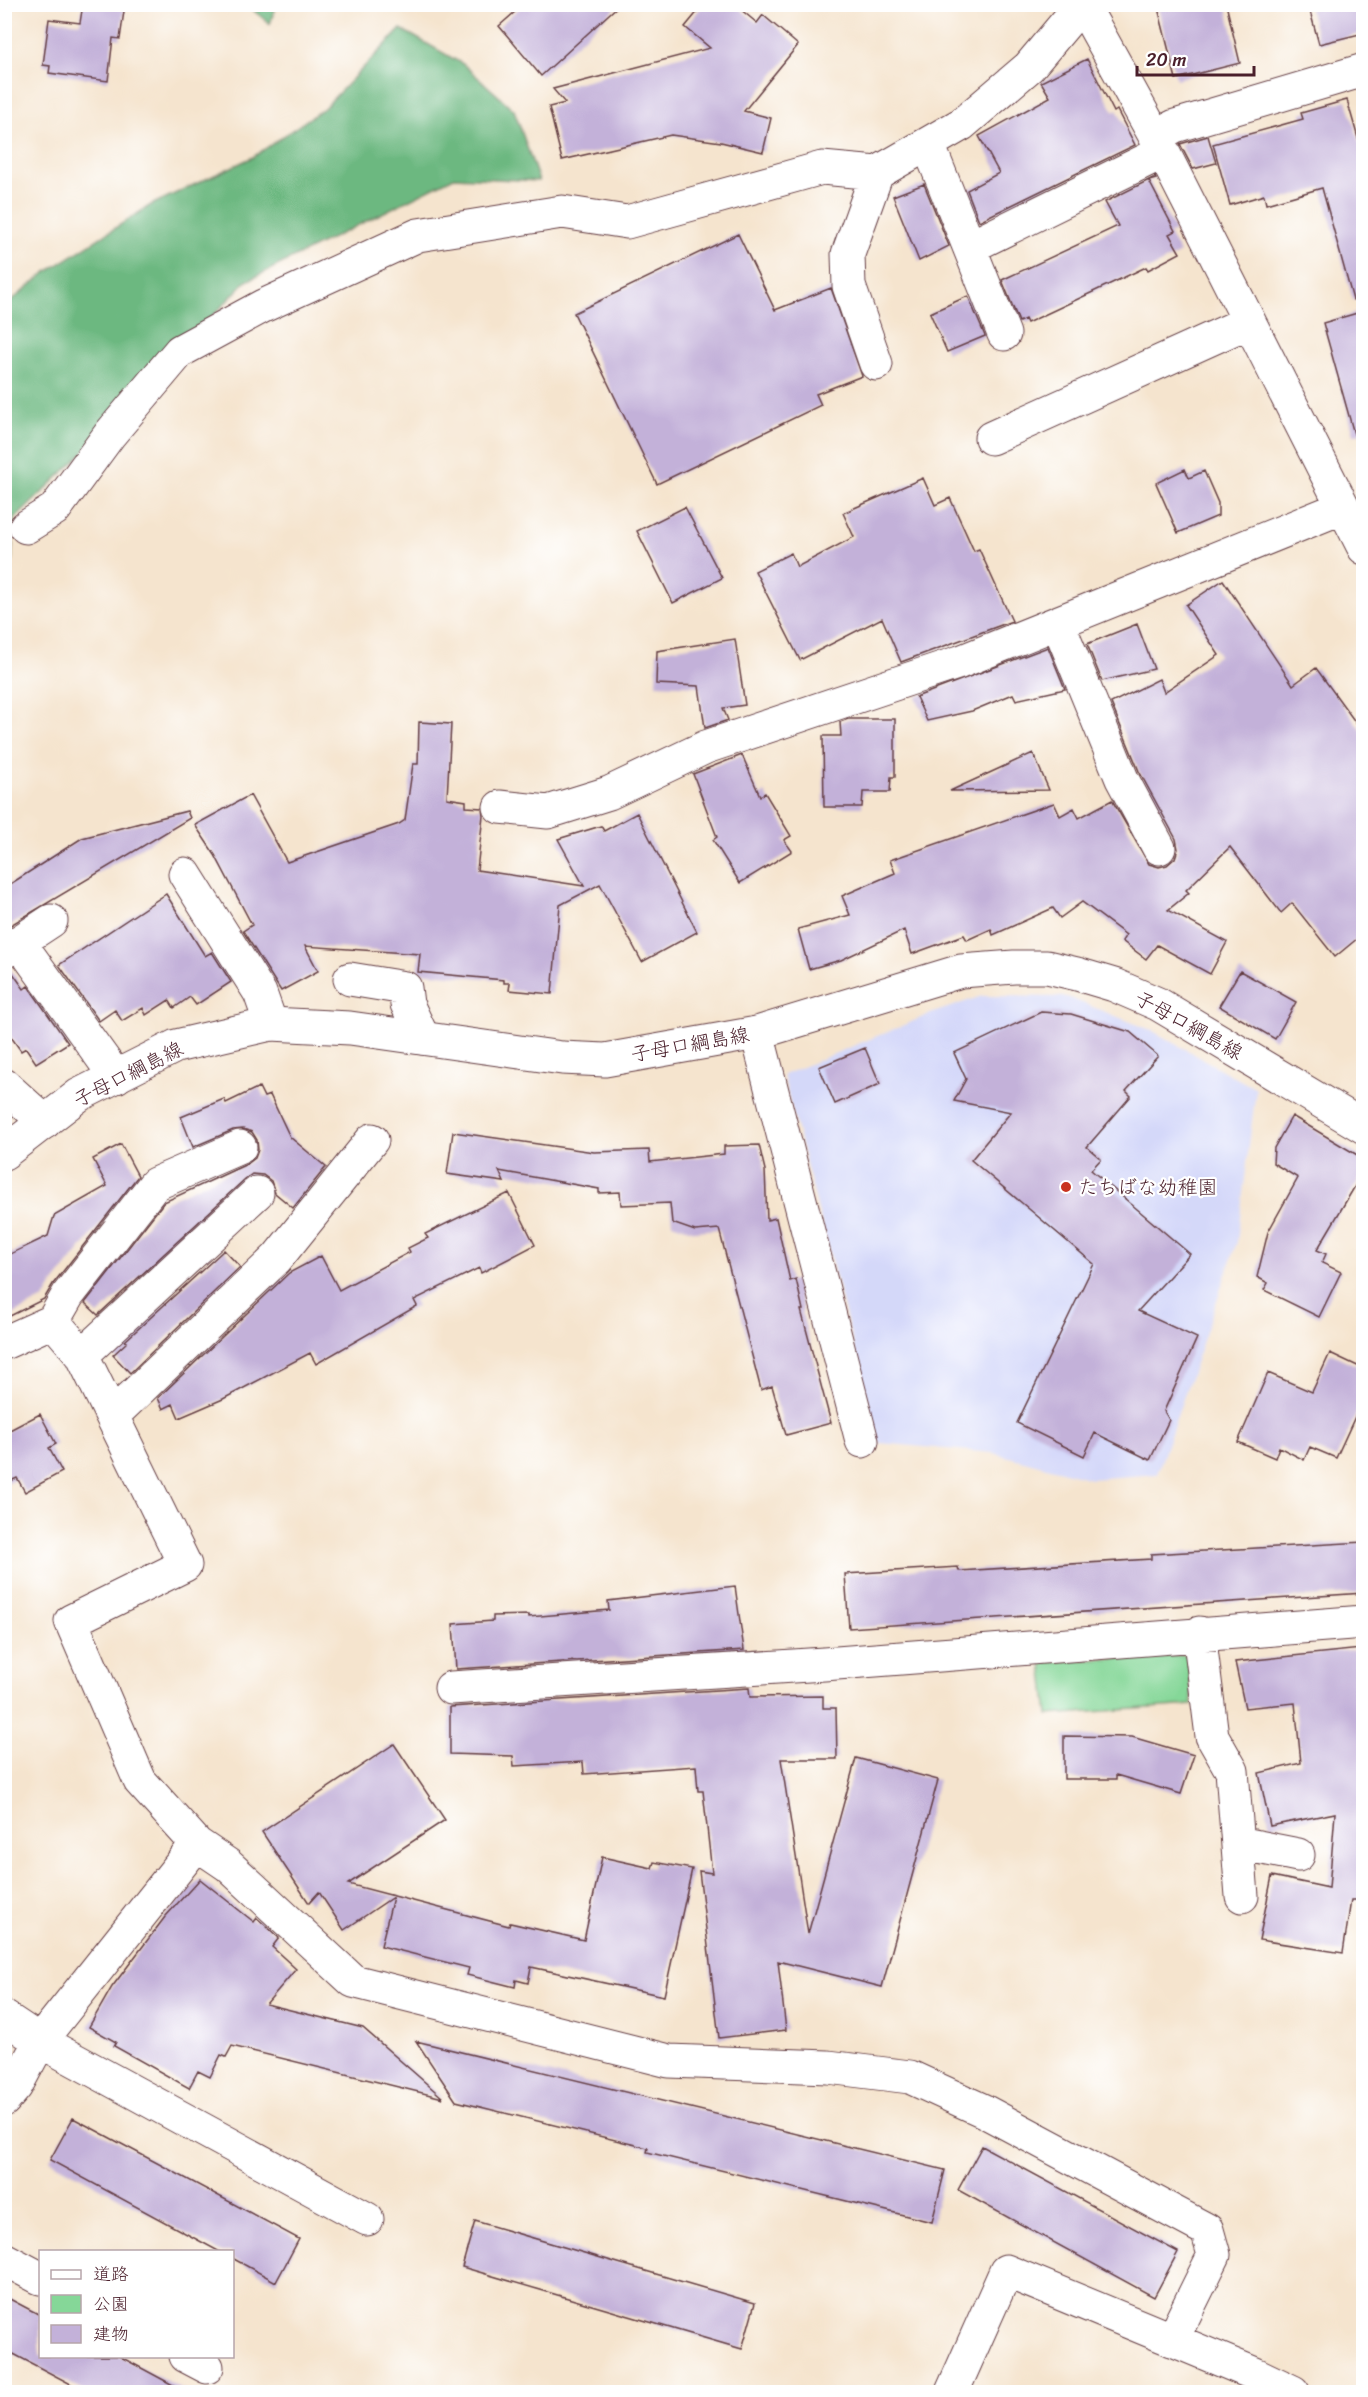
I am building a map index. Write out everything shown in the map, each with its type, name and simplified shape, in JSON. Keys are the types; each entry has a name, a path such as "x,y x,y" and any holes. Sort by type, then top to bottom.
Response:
{"street":[{"path":"26,527 55,509 110,434 180,351 333,272 418,235 562,212 627,222 822,168 877,173 962,124 1029,67 1082,4 1159,144 1341,508 1363,545"},
{"path":"970,247 1159,144 1176,126 1364,70"},
{"path":"928,144 1004,334"},
{"path":"876,364 849,286 848,254 877,173"},
{"path":"991,438 1248,322"},
{"path":"500,807 548,813 609,793 706,747 960,662 1341,508"},
{"path":"1058,622 1122,780 1159,848"},
{"path":"185,874 260,993 272,1024"},
{"path":"51,921 12,947 116,1077"},
{"name":"子母口綱島線","path":"4,1153 79,1095 177,1046 272,1024 350,1028 562,1059 605,1060 756,1033 961,971 1047,967 1114,985 1158,1004 1364,1127"},
{"path":"350,979 405,988 407,1004 423,1038"},
{"path":"756,1033 862,1440"},
{"path":"4,1085 45,1122"},
{"path":"112,1416 277,1258 372,1140"},
{"path":"4,1343 53,1321 68,1294 155,1184 240,1147"},
{"path":"82,1355 257,1193"},
{"path":"53,1321 82,1355 185,1565 71,1621 140,1781 197,1844 228,1865 353,1981 669,2061 828,2067 910,2077 984,2111 1207,2230 1214,2255 1172,2340"},
{"path":"451,1688 824,1664 1199,1633 1364,1622"},
{"path":"1199,1633 1212,1736 1232,1771 1242,1896"},
{"path":"1238,1843 1298,1855"},
{"path":"4,2100 16,2086 40,2041 197,1844"},
{"path":"4,2017 40,2041 367,2219"},
{"path":"4,2259 39,2277"},
{"path":"952,2392 1006,2271 1293,2392"}],"shaded area":[{"path":"982,996 1067,997 1151,1030 1256,1089 1237,1242 1157,1474 1091,1479 994,1453 879,1443 783,1075 933,1013"}],"green space":[{"path":"247,5 276,5 270,24"},
{"path":"401,29 463,64 514,110 539,181 454,177 245,282 85,451 14,520 11,571 5,579 5,306 45,273 151,205 253,157 324,108"},
{"path":"1188,1655 1192,1705 1048,1715 1042,1662"}],"building":[{"path":"83,4 125,4 120,39 113,38 108,81 49,73 50,66 43,65 49,19 80,23"},
{"path":"524,4 620,4 541,76 499,26"},
{"path":"704,4 734,4 757,23 763,15 798,45 744,111 771,118 763,152 721,142 671,135 562,160 549,107 565,103 553,89 710,48 685,27"},
{"path":"1157,4 1226,4 1240,63 1176,79"},
{"path":"1308,4 1364,4 1364,33 1319,44"},
{"path":"1087,59 1114,112 1117,110 1135,145 979,221 967,190 999,173 979,136 1050,97 1041,82"},
{"path":"1347,100 1364,159 1364,299 1353,300 1322,188 1266,204 1264,195 1230,205 1213,144 1303,119 1301,113"},
{"path":"1208,136 1216,163 1193,169 1180,144"},
{"path":"1155,177 1156,179 1149,181 1175,231 1169,234 1180,253 1148,270 1146,267 1027,323 1025,319 1019,322 1002,280 1118,226 1105,202"},
{"path":"924,184 949,246 919,261 893,196"},
{"path":"738,234 775,310 831,288 862,376 816,394 821,405 657,484 574,313"},
{"path":"968,296 985,336 947,352 930,313"},
{"path":"1364,311 1364,433 1354,434 1323,323"},
{"path":"1185,469 1189,478 1204,471 1218,503 1218,516 1178,533 1156,483"},
{"path":"923,478 935,505 950,498 974,551 979,549 1012,621 901,662 882,618 800,660 755,571 791,553 797,567 854,537 843,513"},
{"path":"685,507 722,578 673,603 637,531"},
{"path":"1223,580 1293,685 1316,668 1364,734 1364,933 1335,957 1292,903 1281,913 1230,847 1186,890 1189,893 1168,910 1227,942 1210,974 1157,945 1146,959 1122,941 1126,935 1082,902 1060,918 1053,908 993,935 991,929 967,940 964,935 912,954 904,930 841,960 809,969 798,929 850,915 842,896 895,873 890,860 1054,803 1060,816 1074,808 1079,818 1112,800 1149,864 1159,867 1167,865 1175,858 1178,849 1176,839 1139,771 1111,703 1159,679 1164,692 1219,655 1186,605"},
{"path":"1137,624 1154,669 1102,681 1087,644"},
{"path":"735,639 745,705 723,708 728,720 705,728 699,686 656,684 657,651"},
{"path":"1048,647 1065,689 1016,700 1013,694 972,711 927,721 916,697"},
{"path":"848,719 895,719 895,777 891,777 890,792 863,792 862,807 824,807 823,736 841,736 840,722"},
{"path":"419,722 451,724 447,798 466,801 466,807 482,808 477,870 584,886 558,839 601,826 604,831 637,813 697,932 642,962 600,884 560,905 552,994 509,990 510,983 504,983 504,980 418,972 420,954 305,946 318,971 281,991 243,931 252,925 215,855 195,825 250,795 287,862 399,824 405,820 413,764 418,764"},
{"path":"1033,753 1049,790 950,791"},
{"path":"742,755 760,796 765,793 791,836 784,840 792,851 740,883 713,840 717,837 693,774"},
{"path":"187,811 190,818 4,929 4,888 82,838"},
{"path":"166,894 205,956 212,952 231,982 196,1005 190,997 174,1008 169,1000 146,1015 143,1008 122,1021 115,1010 99,1021 59,965"},
{"path":"10,969 24,989 28,986 68,1043 36,1063 26,1048 21,1051 4,1027 4,971"},
{"path":"1240,971 1296,1002 1275,1039 1219,1006"},
{"path":"1041,1012 1071,1014 1130,1032 1158,1056 1126,1091 1131,1096 1087,1147 1101,1159 1091,1170 1190,1254 1138,1311 1197,1338 1164,1411 1169,1420 1150,1460 1095,1433 1084,1456 1017,1423 1094,1264 971,1160 1011,1112 954,1101 966,1079 954,1053"},
{"path":"865,1048 880,1084 835,1104 819,1067"},
{"path":"259,1087 264,1097 270,1095 290,1137 326,1167 293,1208 275,1193 271,1181 263,1175 252,1174 98,1315 85,1303 164,1202 247,1164 255,1158 258,1150 257,1140 252,1132 243,1129 233,1130 193,1147 181,1117 224,1099 226,1103"},
{"path":"1292,1116 1364,1159 1364,1171 1317,1250 1326,1254 1322,1263 1341,1272 1319,1317 1264,1290 1268,1283 1257,1277 1268,1232 1298,1178 1273,1163 1274,1148"},
{"path":"453,1132 594,1152 649,1150 650,1162 724,1154 724,1146 759,1145 765,1170 767,1220 776,1218 790,1281 796,1279 803,1310 801,1310 831,1423 786,1435 772,1386 761,1390 719,1229 695,1231 672,1223 670,1203 621,1205 620,1192 599,1193 599,1189 499,1171 504,1182 447,1174"},
{"path":"121,1144 138,1176 53,1284 44,1299 4,1319 4,1257 48,1236 54,1216 107,1186 93,1159"},
{"path":"509,1193 535,1245 481,1273 479,1268 414,1300 417,1306 316,1364 310,1353 223,1399 179,1418 173,1404 163,1409 158,1398 289,1273 321,1256 339,1290 410,1252 408,1248 428,1238 425,1234"},
{"path":"224,1250 240,1267 130,1373 113,1355 127,1342 125,1341"},
{"path":"1330,1353 1364,1369 1364,1397 1336,1458 1310,1447 1304,1460 1279,1447 1275,1458 1238,1442 1268,1373 1312,1392"},
{"path":"40,1414 56,1444 49,1448 62,1472 25,1492 17,1478 4,1484 4,1433"},
{"path":"1364,1542 1364,1593 849,1628 845,1574 958,1567 959,1571 1151,1559 1151,1554"},
{"path":"735,1586 744,1650 456,1669 453,1624 493,1621 493,1616 529,1615 529,1617 609,1610 608,1601"},
{"path":"1361,1649 1364,1674 1364,1900 1351,1900 1343,1953 1259,1940 1272,1876 1329,1888 1335,1813 1270,1826 1259,1773 1301,1763 1295,1703 1245,1708 1235,1662"},
{"path":"749,1688 750,1697 823,1696 823,1708 836,1708 837,1759 781,1759 808,1934 856,1758 938,1780 882,1987 778,1961 786,2030 719,2038 699,1871 712,1873 703,1791 698,1791 696,1766 584,1774 583,1762 514,1766 513,1756 450,1754 450,1707"},
{"path":"1064,1736 1132,1737 1194,1755 1181,1794 1116,1775 1116,1779 1064,1779"},
{"path":"394,1744 445,1820 348,1884 509,1926 510,1923 584,1940 602,1857 652,1868 654,1862 692,1869 664,1996 531,1967 528,1983 516,1980 515,1987 467,1975 469,1968 381,1946 393,1897 344,1930 319,1892 309,1903 262,1832"},
{"path":"200,1879 254,1922 257,1918 279,1938 272,1947 296,1969 266,2004 363,2028 443,2098 232,2046 226,2057 221,2055 210,2077 198,2071 189,2088 114,2046 116,2042 89,2027 112,1987 165,1917"},
{"path":"416,2041 945,2170 932,2222 647,2152 648,2148 456,2101"},
{"path":"73,2118 299,2239 276,2282 234,2259 234,2250 216,2250 50,2160"},
{"path":"982,2146 1178,2252 1154,2297 958,2190"},
{"path":"475,2221 755,2303 742,2349 462,2267"},
{"path":"4,2296 39,2314 39,2358 123,2358 186,2392 86,2392 4,2349"}],"place":[{"name":"たちばな幼稚園","path":"1066,1187"}]}
